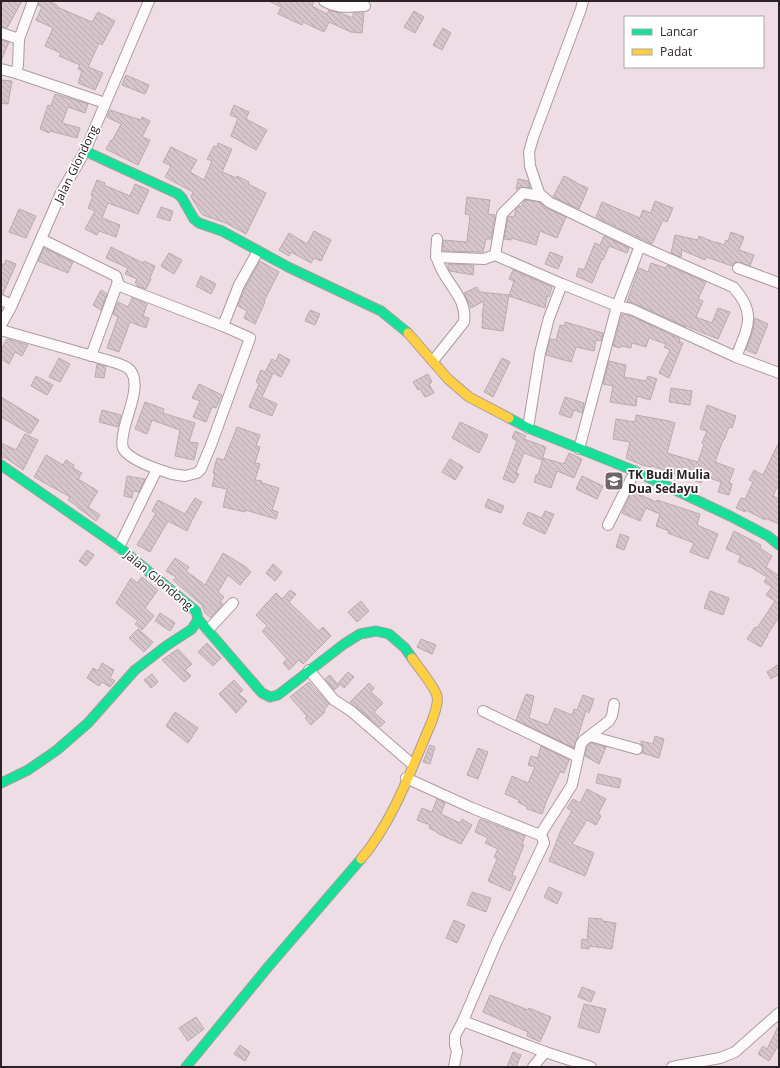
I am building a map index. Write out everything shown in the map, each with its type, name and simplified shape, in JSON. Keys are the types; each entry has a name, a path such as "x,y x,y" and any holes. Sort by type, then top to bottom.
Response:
{"street":[{"path":"16,73 18,65 19,39 33,1"},
{"name":"Jalan Glondong","path":"1,325 12,305 60,193 84,151 149,1"},
{"path":"324,1 341,8 365,6"},
{"path":"540,196 530,166 532,138 583,1"},
{"path":"1,33 19,39"},
{"path":"1,69 105,103"},
{"path":"84,151 178,194 182,198 194,219 199,223 222,231 288,267 382,311 411,335 448,379 469,397 528,428 635,471 730,516 768,536 779,545"},
{"path":"495,255 503,212 523,193 540,196 549,202 640,246 733,287 742,296 748,310 748,327 736,357"},
{"path":"41,239 116,276 118,282 91,356"},
{"path":"433,361 464,322 465,314 461,300 446,278 436,257 438,239"},
{"path":"579,449 617,306 640,246"},
{"path":"223,326 239,285 258,251"},
{"path":"436,257 484,259 495,255 617,306 631,309 736,357 779,373"},
{"path":"738,268 779,283"},
{"path":"528,428 540,353 549,318 562,284"},
{"path":"1,330 122,365 129,369 133,376 134,392 126,424 123,448 126,453 157,469 172,474 185,476 197,473 201,469 211,445 250,338 117,285"},
{"path":"1,300 12,305"},
{"name":"Jalan Glondong","path":"1,466 119,547 196,611 198,619 192,629 166,646 135,670 88,723 58,750 28,770 1,783"},
{"path":"119,547 157,469"},
{"path":"608,525 635,471"},
{"path":"208,630 233,603"},
{"path":"186,1067 268,967 370,848 391,813 432,721 437,696 405,648 388,634 376,631 360,634 309,670 278,695 267,697 198,619"},
{"path":"309,670 334,700 351,711 412,764"},
{"path":"540,835 572,785 581,744 609,721 612,716 614,704"},
{"path":"483,711 578,757"},
{"path":"590,736 637,749"},
{"path":"406,778 472,808 540,835 544,843 497,941 463,1021 455,1036 457,1051 454,1067"},
{"path":"672,1067 720,1058 736,1052 779,1013"},
{"path":"463,1021 545,1052 591,1067"},
{"path":"533,1067 545,1052"}],"building":[{"path":"1,1 22,1 7,28 1,27"},
{"path":"39,1 50,1 58,6 57,7 92,22 98,12 115,21 102,45 99,43 88,67 103,73 95,90 78,83 82,71 78,69 80,65 59,56 61,53 45,46 53,28 36,20 42,7 38,5"},
{"path":"269,1 314,1 312,6 327,14 329,10 353,18 353,13 364,13 362,33 351,32 329,22 324,32 303,22 302,25 278,14 281,7"},
{"path":"414,11 424,17 415,33 404,27"},
{"path":"443,28 451,33 442,50 433,45"},
{"path":"1,40 9,42 1,61"},
{"path":"126,75 149,85 145,94 122,85"},
{"path":"1,80 12,81 8,104 1,103"},
{"path":"55,94 88,104 85,113 68,107 62,123 80,128 77,138 50,131 49,133 40,129 48,105 51,106"},
{"path":"234,105 249,112 246,119 267,130 256,150 231,136 238,118 230,115"},
{"path":"110,110 141,120 142,117 150,121 142,137 150,140 138,165 106,149 121,124 107,117"},
{"path":"218,143 232,149 222,172 237,178 237,176 249,182 248,184 266,193 246,234 226,223 203,215 191,197 193,192 165,177 171,166 163,162 171,147 197,160 190,172 204,180 212,161 207,159 214,146 217,147"},
{"path":"564,176 588,188 579,209 553,197"},
{"path":"518,179 528,181 530,188 521,187 516,189"},
{"path":"97,180 105,183 104,185 130,196 135,184 149,190 138,214 108,203 102,218 120,225 116,237 99,231 97,235 85,229 95,211 88,208"},
{"path":"467,197 490,200 488,214 495,215 491,239 486,239 483,252 443,251 443,240 467,242 470,215 465,214"},
{"path":"525,200 540,202 546,208 566,217 557,238 540,231 536,245 511,238 511,240 504,239 508,217 514,217 516,209 519,206 521,207"},
{"path":"655,201 673,208 667,222 663,220 652,244 596,217 602,202 640,218 643,210 651,213"},
{"path":"161,207 173,211 170,221 157,217"},
{"path":"19,209 36,216 26,238 9,232"},
{"path":"314,231 331,240 321,261 314,258 311,263 291,252 289,256 279,250 289,233 307,244"},
{"path":"731,232 744,237 739,250 754,255 750,266 737,262 732,266 706,257 705,260 682,250 681,257 671,253 675,235 698,240 699,236 724,245 726,240 728,241"},
{"path":"604,236 629,248 627,253 609,246 592,283 576,276 579,268 584,270 595,243 600,245"},
{"path":"111,247 143,263 144,261 155,266 146,289 137,286 135,283 137,279 125,274 128,268 106,258"},
{"path":"44,248 73,262 68,273 38,261"},
{"path":"550,252 563,257 558,269 545,264"},
{"path":"169,253 182,260 174,274 161,266"},
{"path":"6,260 16,264 3,294 1,294 1,263 4,265"},
{"path":"260,261 279,272 264,301 265,302 255,324 244,318 247,311 238,306 245,288"},
{"path":"651,263 666,268 667,265 706,282 698,299 703,301 696,317 712,323 718,308 730,312 718,339 686,327 634,303 627,302 639,268 648,272"},
{"path":"448,264 474,265 473,275 450,271"},
{"path":"513,270 552,287 549,297 547,296 545,308 509,296 514,281 509,279"},
{"path":"201,276 216,284 211,294 196,286"},
{"path":"477,287 480,292 509,295 503,331 482,328 484,301 471,308 464,293"},
{"path":"101,290 107,294 101,310 93,305"},
{"path":"132,298 147,304 143,316 149,318 146,328 130,322 119,352 107,348 118,317 113,314 118,302 128,307"},
{"path":"310,310 320,314 315,325 305,321"},
{"path":"622,314 629,315 680,339 679,342 683,343 669,378 659,373 670,350 664,347 666,344 649,338 646,347 632,343 631,348 621,346 620,348 613,346"},
{"path":"755,318 768,324 756,354 746,350 753,330"},
{"path":"565,322 603,333 601,341 596,340 594,351 576,347 571,362 546,355 550,339 556,340 560,325 565,326"},
{"path":"7,339 28,345 22,356 15,352 9,364 1,359 1,350"},
{"path":"279,354 290,360 281,377 273,373 262,397 277,404 272,416 249,407 259,384 256,382 261,370 265,372 272,359 276,361"},
{"path":"59,358 70,364 60,382 49,377"},
{"path":"502,358 510,362 493,397 484,392"},
{"path":"609,361 626,365 624,377 646,381 648,376 657,379 650,400 637,396 636,406 610,402 613,386 603,384"},
{"path":"97,364 106,367 104,378 95,377"},
{"path":"428,374 432,382 429,384 434,393 425,397 413,382"},
{"path":"36,376 53,385 47,395 31,386"},
{"path":"199,384 222,395 216,408 212,407 206,422 193,417 200,401 192,398"},
{"path":"671,388 692,391 690,405 669,402"},
{"path":"1,397 39,420 30,434 1,417"},
{"path":"565,397 584,403 582,413 574,410 571,418 559,414"},
{"path":"145,402 164,409 163,413 195,423 189,442 198,443 194,460 175,456 180,430 152,420 147,434 135,429"},
{"path":"707,405 736,416 732,428 729,427 723,440 715,462 734,469 729,483 732,484 729,495 718,492 721,482 704,476 701,483 652,466 642,465 626,458 630,442 613,439 616,419 635,422 636,415 669,421 675,423 667,453 698,462 704,444 702,443 707,431 700,429"},
{"path":"102,410 121,415 118,427 99,422"},
{"path":"460,422 488,435 479,453 452,438"},
{"path":"237,427 260,435 256,446 260,447 255,463 260,464 255,480 262,481 262,483 279,488 272,510 278,512 276,519 245,510 245,512 223,507 227,489 212,486 215,474 213,473 217,458 224,460"},
{"path":"515,431 526,436 524,439 546,447 542,460 524,453 516,473 519,474 514,483 503,479 517,441 512,438"},
{"path":"25,434 38,440 23,470 6,458 1,457 1,443 16,450"},
{"path":"779,442 779,483 773,496 779,499 779,524 765,518 765,520 746,510 745,512 736,508 741,498 745,499 753,482 749,480 754,470 763,475"},
{"path":"569,453 582,459 574,478 557,471 551,488 534,482 536,475 538,475 543,458 564,464"},
{"path":"46,455 63,465 66,460 74,465 73,468 82,473 78,479 98,491 88,507 100,515 96,521 68,500 70,497 34,477"},
{"path":"450,459 463,467 455,480 442,472"},
{"path":"127,476 145,479 139,492 133,491 132,498 124,496"},
{"path":"582,476 603,486 597,499 576,489"},
{"path":"632,491 656,502 657,500 700,514 697,525 718,534 708,559 690,552 694,543 668,533 669,531 656,526 660,514 646,508 640,521 622,513"},
{"path":"195,498 202,502 187,531 168,521 150,552 137,545 156,513 152,511 158,500 185,514"},
{"path":"488,499 504,506 501,513 485,507"},
{"path":"545,511 554,514 545,534 523,524 528,512 542,518"},
{"path":"734,531 761,545 760,548 772,556 766,567 779,576 779,617 761,647 747,639 755,627 757,628 775,601 766,595 772,587 764,582 767,577 749,566 738,562 741,556 726,549"},
{"path":"620,534 629,537 624,550 616,547"},
{"path":"87,550 94,555 86,566 79,561"},
{"path":"223,553 246,567 251,572 240,585 228,575 218,592 224,597 220,602 223,604 211,618 205,613 202,605 173,580 176,577 166,571 175,558 189,567 186,571 205,585"},
{"path":"273,564 282,572 275,581 266,573"},
{"path":"142,577 158,590 145,608 154,616 142,630 135,624 138,621 116,603 131,578 137,583"},
{"path":"290,590 296,594 289,602 319,631 323,627 331,636 303,664 299,660 289,670 283,663 287,659 262,631 267,626 256,615 276,593 282,599"},
{"path":"710,591 729,598 723,615 704,608"},
{"path":"361,601 369,611 357,622 348,612"},
{"path":"160,613 175,623 170,631 155,621"},
{"path":"138,629 153,642 144,652 129,638"},
{"path":"421,639 436,645 432,654 417,647"},
{"path":"207,643 221,658 213,666 198,652"},
{"path":"178,649 192,664 185,670 191,676 184,682 162,660"},
{"path":"102,663 114,670 110,678 115,681 110,687 102,682 99,686 87,678 93,668 98,671"},
{"path":"779,664 779,674 771,679 767,672"},
{"path":"348,672 354,677 344,688 338,683"},
{"path":"152,674 158,682 151,688 144,680"},
{"path":"330,675 339,686 334,690 325,679"},
{"path":"234,680 243,690 239,694 247,701 236,713 219,694"},
{"path":"309,682 329,704 324,710 325,712 311,725 305,718 307,716 290,697"},
{"path":"369,683 374,688 371,692 383,703 374,712 385,722 380,727 350,702"},
{"path":"526,694 534,696 529,718 548,725 555,708 572,715 574,709 577,710 583,695 594,699 589,713 586,711 574,748 516,720"},
{"path":"175,712 198,728 188,743 166,726"},
{"path":"655,736 664,739 659,758 642,753 643,748 641,741 653,744"},
{"path":"591,743 606,747 599,764 585,756 587,747"},
{"path":"430,745 435,747 430,764 423,762"},
{"path":"541,746 569,760 564,773 560,772 542,814 527,809 527,807 518,802 519,800 505,794 512,776 528,783 535,767 528,765 531,756 538,758"},
{"path":"478,748 488,752 478,779 467,775"},
{"path":"598,774 621,779 619,788 596,783"},
{"path":"587,789 606,799 598,814 601,816 596,825 587,820 572,844 594,853 585,876 549,861 561,830 572,811 567,808 573,799 580,803"},
{"path":"437,799 445,803 441,814 460,823 462,819 472,825 461,844 437,833 429,828 430,825 417,820 422,808 432,812"},
{"path":"480,819 525,836 522,844 524,845 512,875 516,877 510,891 488,881 497,859 494,857 498,849 485,843 488,838 475,832"},
{"path":"549,887 562,893 557,904 544,897"},
{"path":"472,892 491,898 486,912 467,905"},
{"path":"589,918 602,919 602,921 616,923 612,949 589,946 589,949 581,948 582,939 587,940"},
{"path":"454,920 465,925 457,943 446,938"},
{"path":"582,987 595,992 591,1002 578,997"},
{"path":"490,995 528,1010 529,1008 551,1017 540,1042 527,1036 528,1032 483,1012"},
{"path":"584,1004 606,1009 599,1033 578,1027"},
{"path":"196,1017 204,1029 188,1041 179,1028"},
{"path":"779,1025 779,1044 769,1061 758,1054 763,1046 767,1049"},
{"path":"240,1045 250,1052 245,1061 234,1054"},
{"path":"513,1052 521,1055 516,1067 507,1067"}],"traffic: fast":[{"path":"85,151 178,194 182,198 194,219 199,223 222,231 288,267 381,311 408,333"},
{"path":"509,418 528,428 635,471 730,516 768,536 779,545"},
{"path":"1,465 119,547 196,611 198,619 192,629 166,646 135,670 88,723 57,750 28,770 1,783"},
{"path":"198,619 262,693 270,697 278,695 344,644 360,634 376,631 389,634 405,648 412,658"},
{"path":"186,1067 268,967 361,859"}],"traffic: slow":[{"path":"408,333 448,379 469,397 509,418"},
{"path":"361,859 373,844 393,810 432,721 436,708 436,692 412,658"}],"place":[{"name":"TK Budi Mulia Dua Sedayu","path":"614,481"}]}
